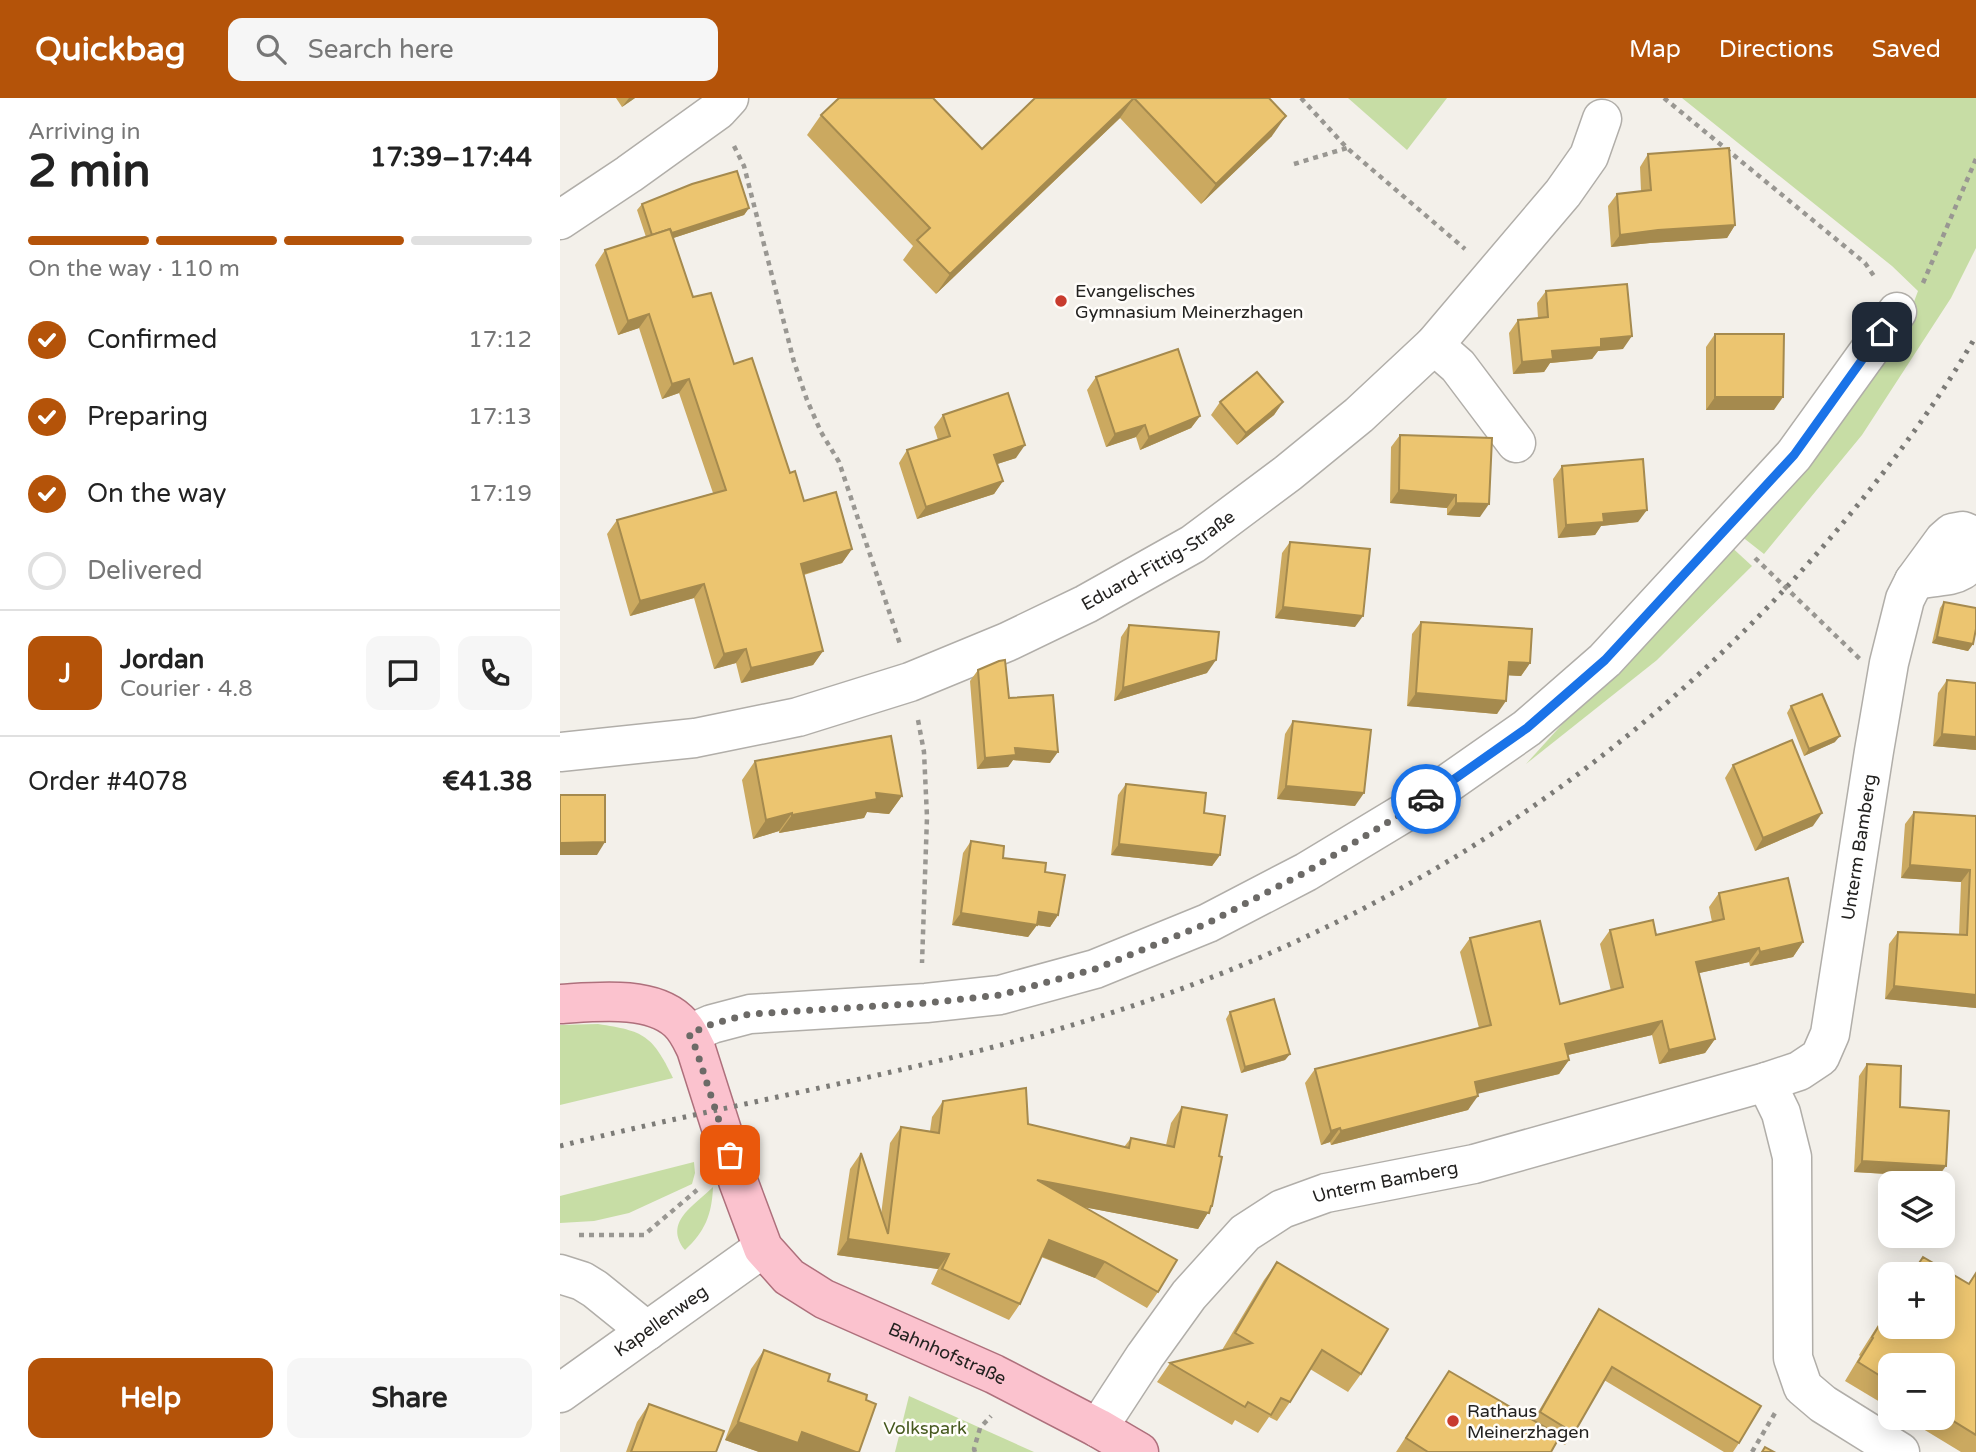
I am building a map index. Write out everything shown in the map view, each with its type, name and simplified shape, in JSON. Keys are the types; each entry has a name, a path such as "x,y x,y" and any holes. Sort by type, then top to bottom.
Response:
{"main road":[{"path":"560,1004 625,1001 656,1009 677,1020 689,1034 762,1248"},
{"name":"Bahnhofstraße","path":"762,1248 789,1278 824,1299 994,1374 1139,1452"}],"street":[{"path":"560,220 629,174 724,104"},
{"name":"Eduard-Fittig-Straße","path":"560,752 695,738 798,716 910,681 1007,642 1086,604 1193,544 1288,473 1359,415 1434,345 1581,170 1602,119"},
{"path":"689,1034 712,1024 750,1014 926,1003 1000,995 1095,969 1208,923 1306,872 1418,805 1527,728 1605,660 1794,455 1897,312"},
{"path":"1434,345 1458,366 1516,443"},
{"name":"Unterm Bamberg","path":"1098,1428 1144,1356 1189,1295 1245,1233 1282,1209 1326,1194 1474,1164 1766,1082 1799,1071 1820,1058 1830,1034 1889,663 1905,599 1914,580 1952,533 1963,531 1972,535 1976,546"},
{"path":"1766,1082 1781,1113 1792,1157 1793,1359 1803,1387 1823,1405 1900,1452"},
{"name":"Kapellenweg","path":"560,1393 762,1248"},
{"path":"560,1274 582,1281 595,1289 647,1331"}],"path":[{"path":"1301,98 1346,148 1495,274"},
{"path":"1664,98 1866,263 1897,312 1926,280 1976,159"},
{"path":"724,104 744,166 794,362 821,432 839,462 910,681 924,752 927,817 921,954 926,1003"},
{"path":"1294,164 1346,148"},
{"path":"1755,558 1862,661"},
{"path":"574,1236 644,1235 702,1186 738,1181"},
{"path":"966,1452 974,1449"}],"green space":[{"path":"1348,98 1447,98 1407,150"},
{"path":"1682,98 1976,98 1976,248 1951,298 1862,435 1764,554 1736,532 1912,307 1918,291 1892,266"},
{"path":"1727,543 1752,566 1657,660 1526,764"},
{"path":"598,1024 626,1029 645,1038 659,1052 673,1078 560,1105 560,1025"},
{"path":"694,1162 692,1184 629,1213 594,1221 560,1223 560,1196"},
{"path":"713,1187 706,1222 685,1250 677,1231 679,1223 690,1208"},
{"name":"Volkspark","path":"909,1396 1034,1452 895,1452"}],"building":[{"path":"839,98 933,98 982,149 1035,98 1134,98 950,274 917,240 930,228 821,115"},
{"path":"1134,98 1269,98 1286,116 1216,184"},
{"path":"1729,148 1735,225 1620,235 1617,194 1651,190 1648,154"},
{"path":"737,171 749,208 672,233 670,229 652,235 642,204 692,184"},
{"path":"670,229 693,297 711,293 734,364 752,358 790,473 795,471 804,501 836,492 852,549 801,564 823,651 751,668 746,649 724,654 704,584 640,601 617,520 726,490 689,379 672,384 649,314 628,321 605,250"},
{"path":"1627,284 1632,336 1601,339 1601,347 1552,351 1553,359 1522,362 1518,320 1548,317 1546,291"},
{"path":"1715,334 1784,334 1783,397 1715,397"},
{"path":"1178,349 1200,416 1149,437 1145,425 1115,434 1096,377"},
{"path":"1257,372 1283,402 1246,433 1220,402"},
{"path":"1008,393 1025,445 994,455 1003,481 926,507 907,450 950,436 943,415"},
{"path":"1400,435 1492,438 1489,504 1456,503 1456,495 1399,490"},
{"path":"1643,459 1647,510 1603,514 1604,522 1566,525 1562,466"},
{"path":"1290,542 1370,549 1363,616 1283,607"},
{"path":"1944,602 1976,608 1973,644 1937,637"},
{"path":"1421,622 1532,629 1530,663 1509,662 1506,701 1416,693"},
{"path":"1129,625 1219,632 1216,660 1123,688"},
{"path":"1005,660 1009,698 1053,695 1058,752 1015,748 1016,755 985,758 978,670"},
{"path":"1947,680 1976,683 1976,737 1942,734"},
{"path":"1822,694 1840,736 1809,749 1791,706"},
{"path":"1293,721 1371,730 1364,793 1286,786"},
{"path":"891,736 902,796 876,793 877,799 766,820 755,761"},
{"path":"1792,740 1822,813 1763,838 1733,765"},
{"path":"1126,784 1206,793 1204,813 1225,816 1220,855 1119,844"},
{"path":"560,795 605,795 605,842 560,843"},
{"path":"1914,812 1976,816 1976,995 1894,986 1898,932 1967,935 1970,870 1910,865"},
{"path":"971,841 1004,846 1003,858 1046,863 1045,872 1065,875 1058,915 1039,912 1037,925 961,913"},
{"path":"1788,878 1803,942 1760,952 1759,948 1696,962 1715,1039 1669,1050 1662,1021 1565,1044 1569,1060 1475,1082 1478,1096 1341,1131 1340,1128 1331,1131 1315,1069 1491,1025 1470,938 1540,921 1560,1004 1623,987 1610,930 1653,920 1656,935 1724,919 1719,893"},
{"path":"1274,999 1290,1054 1245,1067 1230,1012"},
{"path":"1867,1064 1901,1066 1900,1107 1949,1111 1946,1166 1862,1161"},
{"path":"1026,1088 1028,1124 1129,1148 1131,1138 1174,1147 1182,1107 1227,1115 1219,1156 1222,1157 1209,1213 1037,1180 1177,1260 1158,1292 1105,1262 1049,1240 1020,1304 942,1269 949,1254 848,1239 861,1153 888,1234 901,1127 939,1133 943,1101"},
{"path":"1277,1262 1388,1329 1361,1374 1322,1350 1290,1402 1281,1398 1271,1415 1248,1402 1245,1407 1170,1363 1252,1343 1235,1333"},
{"path":"1976,1273 1976,1435 1955,1422 1955,1353 1878,1353 1878,1374 1858,1362 1878,1327 1878,1339 1955,1339 1955,1276 1969,1284"},
{"path":"1599,1309 1761,1406 1739,1443 1612,1367 1574,1433 1540,1412"},
{"path":"764,1350 830,1374 828,1381 867,1395 866,1400 876,1404 859,1452 802,1432 798,1443 738,1422"},
{"path":"1449,1371 1560,1436 1551,1452 1428,1452 1406,1438"},
{"path":"649,1404 724,1431 716,1452 631,1452"}],"railway":[{"path":"560,1146 918,1066 1059,1029 1129,1007 1229,970 1326,927 1420,878 1510,822 1596,761 1678,693 1755,620 1868,493 1943,390 1976,336"}],"way so far":[{"path":"730,1155 689,1034 712,1024 750,1014 926,1003 1000,995 1095,969 1208,923 1306,872 1426,799"}],"place":[{"name":"Evangelisches Gymnasium Meinerzhagen","path":"1061,301"},
{"name":"Rathaus Meinerzhagen","path":"1453,1421"}],"route":[{"path":"1426,799 1527,728 1605,660 1794,455 1882,332"}]}
